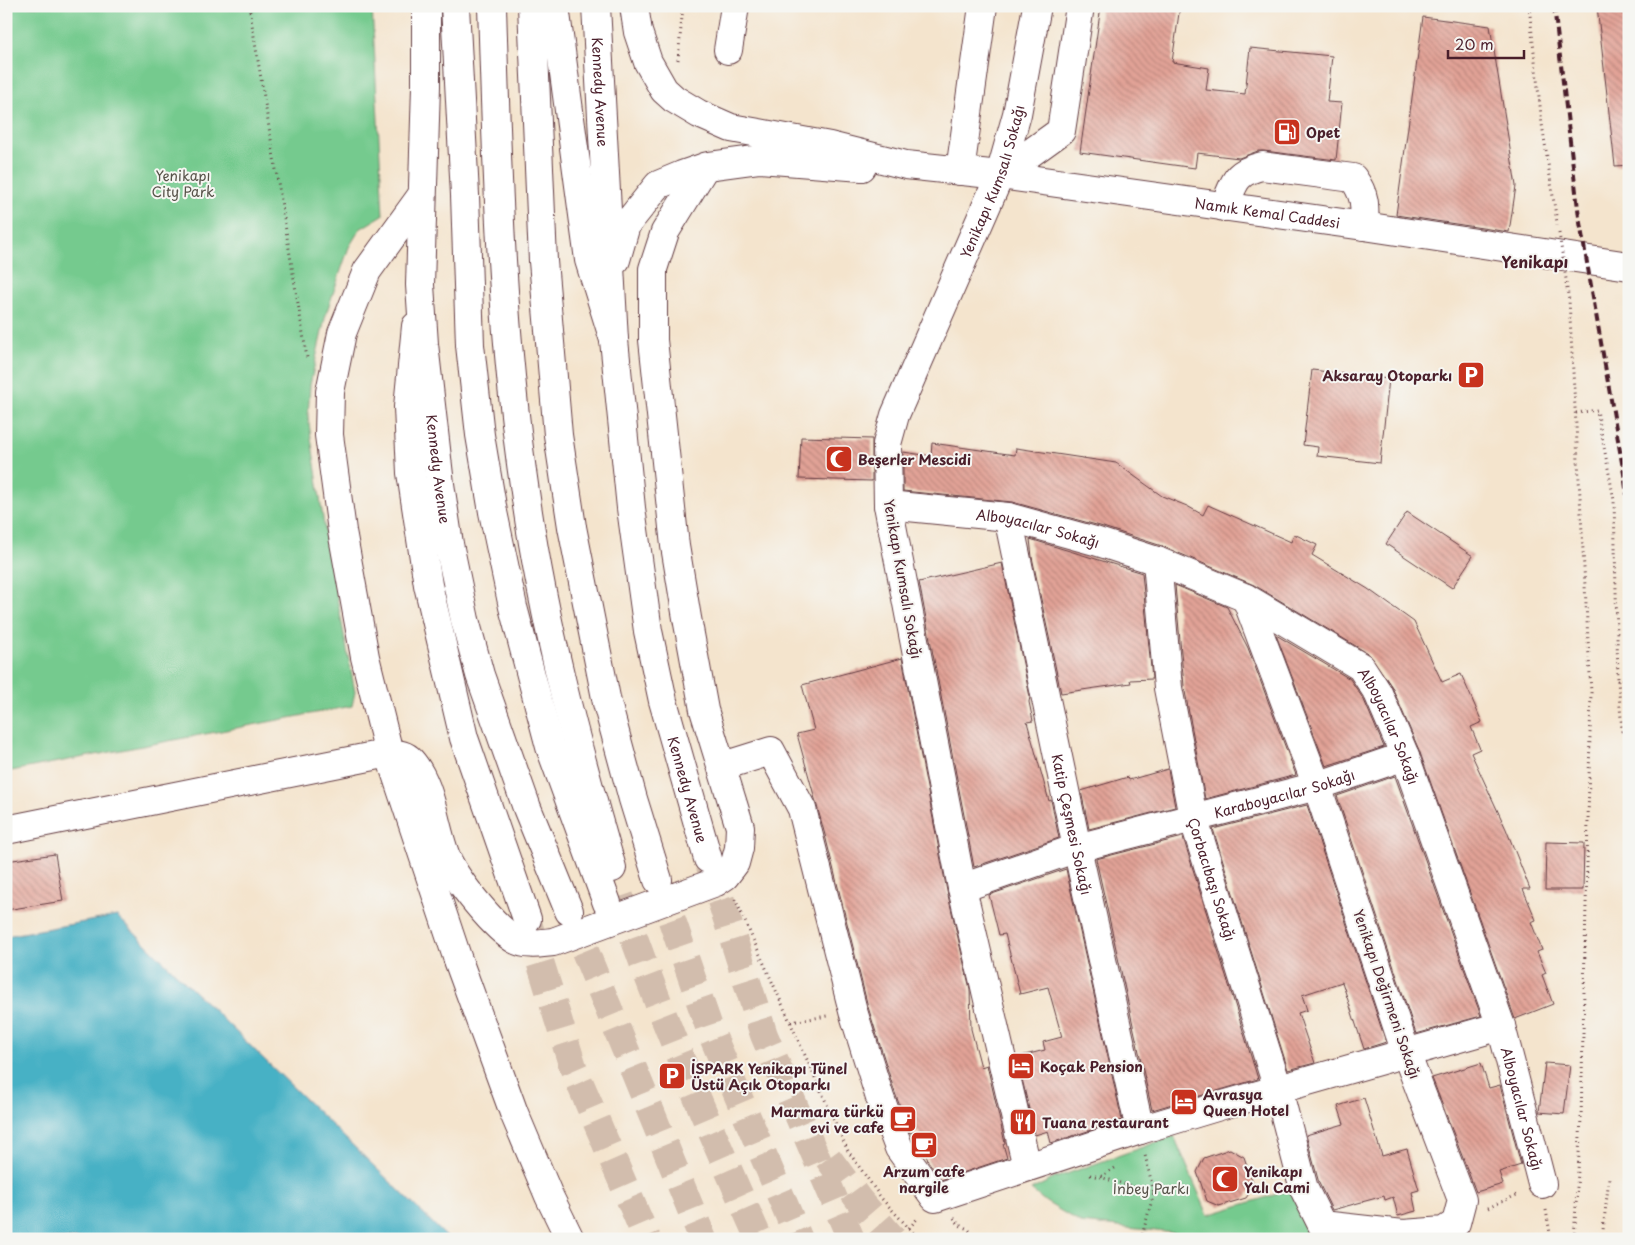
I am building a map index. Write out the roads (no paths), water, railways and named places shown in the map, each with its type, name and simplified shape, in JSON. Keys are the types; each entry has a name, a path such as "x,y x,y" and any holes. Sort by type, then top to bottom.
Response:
{"main road":[{"name":"Kennedy Avenue","path":"426,6 426,86 420,285 425,354 449,544 465,620 480,674 527,808 568,910"},
{"path":"455,6 465,195 470,345 480,435 493,512 513,607 550,747 614,900 557,661 525,492 507,334 492,6"},
{"path":"532,6 543,261 558,435 572,527 608,703 632,799 658,880"},
{"path":"555,6 589,260 614,340"},
{"name":"Kennedy Avenue","path":"596,6 614,340 631,508 648,631 663,701 716,868"},
{"path":"634,6 638,32 648,62 664,90 674,99 699,114 731,128 830,146 906,165"},
{"path":"728,50 734,6"},
{"path":"960,171 983,6"},
{"name":"Yenikapı Kumsalı Sokağı","path":"1027,1168 962,888 888,505 887,444 895,415 1000,175 1017,114 1037,6"},
{"path":"1000,175 1061,131 1080,6"},
{"path":"610,277 626,225 658,185 705,168 760,159 856,167 906,165"},
{"name":"Namık Kemal Caddesi","path":"906,165 1000,175 1364,226 1629,266"},
{"path":"1224,207 1238,176 1248,170 1262,166 1353,178 1361,189 1365,206 1364,226"},
{"path":"6,830 389,753 403,755 410,759 423,782 447,860 493,923 517,941 536,944 553,942 716,882 716,868 735,863 739,848 740,827 723,766 704,710 675,546 653,340 653,269 665,232 705,168"},
{"path":"422,195 368,271 342,333 330,392 329,435 342,531 365,657 389,753 458,960 514,1114 549,1196 570,1239"},
{"path":"420,285 408,407 411,473 428,585 464,738 527,919"},
{"name":"Alboyacılar Sokağı","path":"888,505 1008,517 1095,541 1157,561 1246,598 1361,667 1378,693 1405,756 1501,1026 1542,1184"},
{"name":"Katip Çeşmesi Sokağı","path":"1008,517 1076,848 1140,1130"},
{"name":"Çorbacıbaşı Sokağı","path":"1157,561 1168,688 1193,817 1278,1089 1304,1189"},
{"name":"Yenikapı Değirmeni Sokağı","path":"1246,598 1317,786 1406,1052 1462,1200 1456,1223 1444,1230 1403,1234 1322,1225 1304,1189"},
{"path":"723,766 772,751 802,810 853,1011 880,1098 899,1148 920,1180 935,1198 1140,1130 1501,1026"},
{"name":"Karaboyacılar Sokağı","path":"962,888 1076,848 1317,786 1405,756"}],"water":[{"path":"117,916 449,1239 6,1239 6,936"}],"tunnel":[{"path":"708,860 764,1035 851,1239"},
{"path":"658,880 710,1030 799,1239"},
{"path":"620,897 668,1027 759,1239"},
{"path":"569,912 703,1239"},
{"path":"528,923 573,1067 647,1239"},
{"path":"828,1158 859,1200 893,1239"}],"railway":[{"path":"1554,6 1579,217 1629,509"},
{"path":"1627,1239 1629,1226"}],"place":[{"name":"Opet","path":"1287,132"},
{"name":"Aksaray Otoparkı","path":"1471,375"},
{"name":"Beşerler Mescidi","path":"839,459"},
{"name":"Koçak Pension","path":"1021,1066"},
{"name":"İSPARK Yenikapı Tünel Üstü Açık Otoparkı","path":"672,1076"},
{"name":"Avrasya Queen Hotel","path":"1184,1102"},
{"name":"Marmara türkü evi ve cafe","path":"903,1119"},
{"name":"Tuana restaurant","path":"1023,1122"},
{"name":"Arzum cafe nargile","path":"924,1145"},
{"name":"Yenikapı Yalı Cami","path":"1225,1179"}],"district":[{"name":"Yenikapı","path":"1535,261"}],"park label":[{"name":"Yenikapı City Park","path":"183,184"},
{"name":"İnbey Parkı","path":"1151,1188"}]}
